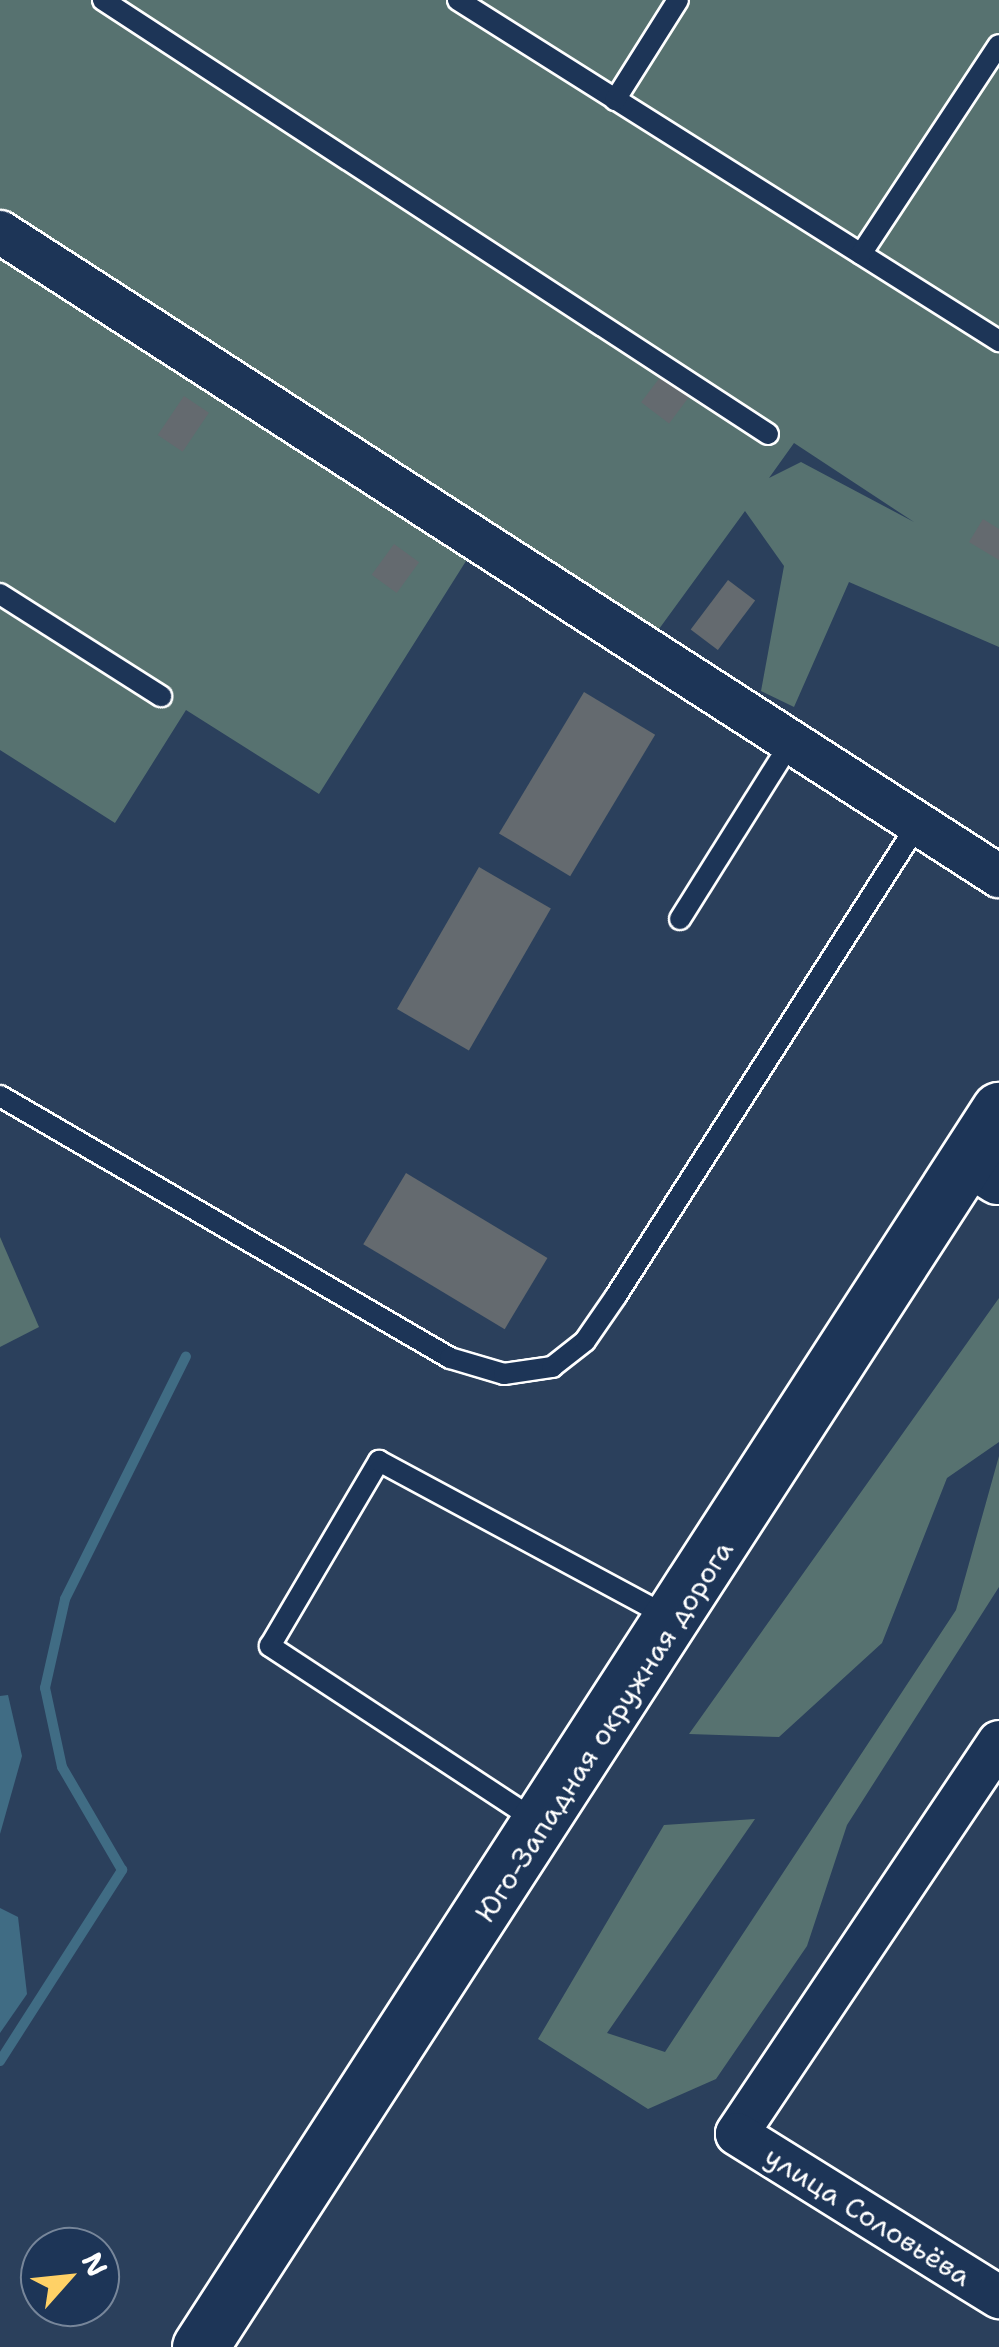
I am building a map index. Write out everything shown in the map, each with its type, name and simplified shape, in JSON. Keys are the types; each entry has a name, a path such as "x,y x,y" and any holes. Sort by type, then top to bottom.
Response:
{"highway":[{"name":"Юго-Западная окружная дорога","path":"200,2347 676,1621 984,1168 999,1110"}],"street":[{"path":"0,232 792,742 920,820 999,876"},
{"name":"улица Соловьёва","path":"999,1742 737,2134 999,2297"}],"lane":[{"path":"102,0 768,434"},
{"path":"458,0 999,342"},
{"path":"616,100 678,0"},
{"path":"861,254 999,45"},
{"path":"0,594 161,696"},
{"path":"680,919 792,742"},
{"path":"0,1096 450,1358 504,1374 552,1367 585,1341 616,1296 920,820"},
{"path":"544,1826 270,1646 379,1461 676,1621"}],"green space":[{"path":"0,0 999,0 999,647 849,582 794,707 761,691 784,566 745,511 659,629 490,523 319,794 186,710 115,823 0,750","holes":["794,443 914,522 801,462 769,478"]},
{"path":"0,1237 39,1327 0,1347"},
{"path":"999,1298 999,1442 947,1478 882,1643 779,1737 689,1734"},
{"path":"999,1456 999,1587 847,1825 807,1946 716,2079 648,2109 538,2039 664,1825 755,1819 607,2033 665,2052 956,1610"}],"water":[{"path":"8,1695 22,1756 0,1834 0,1696"},
{"path":"0,1908 18,1917 27,1994 0,2033"}],"building":[{"path":"661,376 689,397 669,423 641,402"},
{"path":"184,396 209,413 183,452 158,435"},
{"path":"983,519 999,529 999,560 969,542"},
{"path":"394,544 419,562 397,593 372,575"},
{"path":"728,580 755,600 718,650 691,630"},
{"path":"584,692 655,735 570,876 499,833"},
{"path":"479,867 551,908 469,1051 397,1009"},
{"path":"406,1173 547,1258 505,1329 363,1244"}],"waterway":[{"path":"0,2061 122,1870 62,1767 45,1688 65,1599 186,1356"}]}
